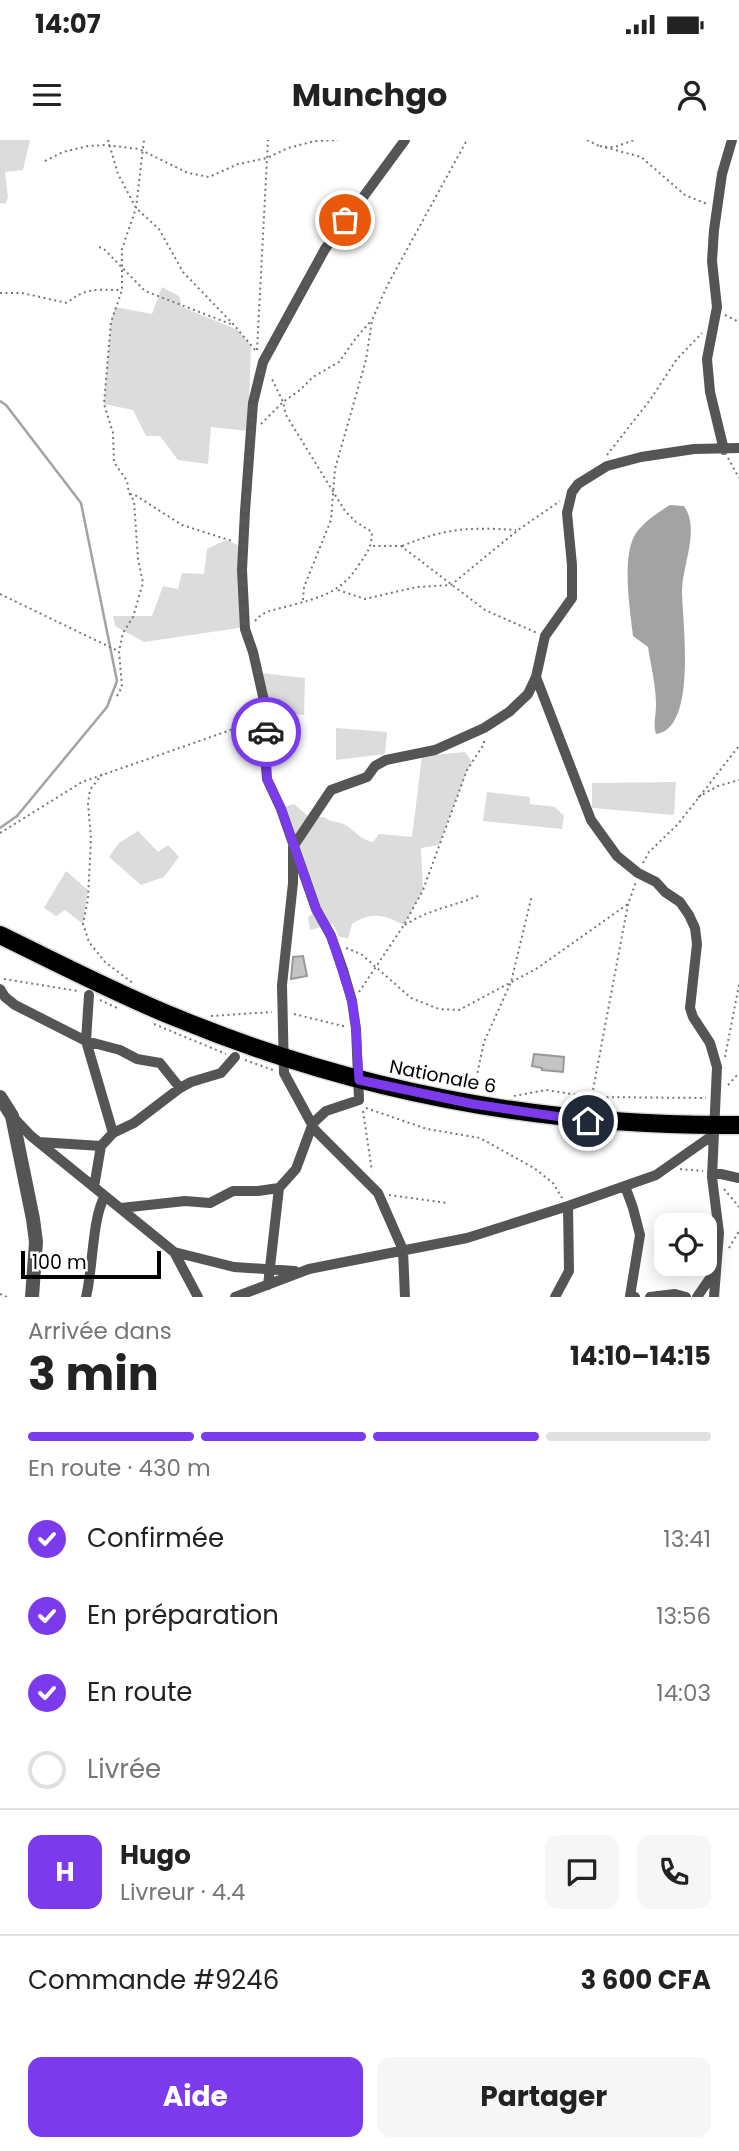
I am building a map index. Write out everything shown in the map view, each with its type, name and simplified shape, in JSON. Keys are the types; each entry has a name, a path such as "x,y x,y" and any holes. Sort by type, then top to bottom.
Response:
{"main road":[{"name":"Nationale 6","path":"0,934 177,1018 284,1065 473,1104 588,1121 713,1130 739,1125"}],"street":[{"path":"268,1285 279,1188 296,1169 313,1123 326,1111 359,1100 359,1080 352,1001 331,936 316,909 281,808 267,779 267,714 253,652 245,631 242,592 250,435 260,357 325,249 405,140"},
{"path":"724,450 715,416 708,371 708,348 717,307 712,261 717,211 722,174 732,140"},
{"path":"405,1297 403,1250 378,1193 315,1130 284,1065 282,985 293,883 293,847 331,790 367,778 376,766 386,760 435,750 484,728 499,720 528,694 536,677 545,636 572,598 567,513 572,492 578,484 617,463 681,450 739,448"},
{"path":"536,677 591,820 617,856 639,873 652,878 665,892 680,902 695,928 697,944 690,1008 716,1056 717,1096 712,1172 717,1213"},
{"path":"0,989 15,1005 86,1041 120,1050 137,1059 160,1063 180,1088"},
{"path":"89,995 86,1041 113,1133"},
{"path":"94,1187 102,1146 113,1133 134,1123 180,1088 221,1073 235,1057"},
{"path":"0,1097 12,1116 39,1142 174,1252 198,1297"},
{"path":"12,1116 34,1231 32,1297"},
{"path":"235,1297 304,1271 486,1233 568,1206 651,1177 667,1168 713,1130"},
{"path":"39,1142 102,1146"},
{"path":"712,1172 739,1178"},
{"path":"625,1186 637,1220 639,1235 630,1296 635,1297"},
{"path":"121,1208 185,1201 210,1203 233,1191 279,1188"},
{"path":"86,1297 100,1207 106,1196"},
{"path":"555,1297 569,1271 568,1206"},
{"path":"717,1216 717,1257"},
{"path":"174,1252 234,1267 304,1271"},
{"path":"697,1297 711,1276"},
{"path":"715,1297 716,1276"},
{"path":"650,1297 675,1294 685,1297"}],"path":[{"path":"108,140 118,174 136,208 159,229 183,272 234,325 260,357 283,402 286,415 332,491 345,511 372,532 372,546 351,578 337,590 261,613 245,631"},
{"path":"117,696 121,687 119,651 123,633 133,617 143,583 138,559 134,501 129,494 127,481 114,462 113,433 104,404 111,322 121,290 122,249 136,208 144,140"},
{"path":"260,357 268,140"},
{"path":"45,161 63,152 88,146 110,145 143,151 188,173 209,177 238,164 267,158 288,148 315,141 338,140"},
{"path":"303,601 304,587 331,520 335,469 366,360 372,320 388,284 467,140"},
{"path":"587,140 641,157 685,195 704,202 717,211"},
{"path":"600,146 615,147 634,140"},
{"path":"99,247 145,291 234,325"},
{"path":"0,293 22,293 67,303 78,293 87,290 121,290"},
{"path":"717,307 730,319 739,322"},
{"path":"250,435 313,377 339,362 372,320"},
{"path":"604,458 650,400 677,359 695,338 713,326"},
{"path":"724,450 739,478"},
{"path":"337,590 365,599 417,587 451,585 518,530 572,492"},
{"path":"129,494 135,495 182,525 243,545"},
{"path":"372,546 401,546 431,534 462,527 518,530"},
{"path":"401,546 485,610 545,636"},
{"path":"0,594 119,651"},
{"path":"0,833 19,819 52,803 70,788 102,774 228,731 267,714"},
{"path":"352,1001 376,969 423,890 467,771 484,744 484,728"},
{"path":"588,1121 628,904 639,873 649,852 678,824 739,746"},
{"path":"102,774 90,790 88,803 91,839 88,900 83,925 89,942 105,962 137,986"},
{"path":"697,798 718,786 739,781"},
{"path":"473,1104 484,1042 511,982 532,895"},
{"path":"404,925 418,916 478,896"},
{"path":"331,936 344,947 361,954 411,998 439,1009 459,1010 536,969 628,904"},
{"path":"0,978 76,990 126,1012"},
{"path":"724,1061 739,985"},
{"path":"203,1014 216,1016 282,1011 356,1029"},
{"path":"152,1023 235,1057 284,1065"},
{"path":"516,1096 546,1090 591,1097 700,1100 717,1096 739,1073"},
{"path":"372,1172 362,1107 376,1114 427,1129 480,1138 534,1168 553,1183 568,1206"},
{"path":"667,1168 712,1172 739,1207"},
{"path":"378,1193 447,1203"},
{"path":"0,1294 7,1297"}],"shaded area":[{"path":"0,140 30,140 23,170 5,172 8,198 5,204 0,203"},
{"path":"162,287 179,296 182,307 238,330 251,346 248,431 211,427 208,464 178,460 160,436 146,436 133,410 104,404 111,322 115,307 152,314"},
{"path":"670,505 684,506 691,525 682,590 685,671 678,713 669,728 656,734 653,676 648,647 633,636 628,569 631,543 636,533"},
{"path":"226,540 240,546 245,627 144,642 115,626 113,616 152,616 163,586 178,589 182,573 204,574 207,549"},
{"path":"260,673 305,678 304,715 269,711"},
{"path":"336,728 387,732 385,754 336,760"},
{"path":"465,752 472,762 439,845 421,848 423,890 404,925 384,917 372,916 352,924 348,938 339,937 333,924 310,930 308,917 315,912 283,807 294,804 309,817 324,817 341,823 373,842 379,834 412,837 422,756"},
{"path":"676,782 674,815 592,808 592,783"},
{"path":"487,792 530,797 530,804 555,807 564,816 562,829 483,821"},
{"path":"138,831 158,852 168,845 179,857 164,877 141,885 109,857 119,843"},
{"path":"66,871 88,890 83,924 65,910 56,916 44,908"}],"building":[{"path":"303,956 307,976 291,979 293,957"},
{"path":"534,1054 564,1057 563,1072 532,1066"}],"waterway":[{"path":"0,401 6,405 81,503 117,681 107,707 17,816 0,828"}],"way so far":[{"path":"266,732 267,714 253,652 245,631 242,592 253,403 263,362 325,249 345,220"}],"route":[{"path":"266,732 267,779 281,808 316,909 331,936 352,1001 359,1080 473,1104 588,1121"}]}
